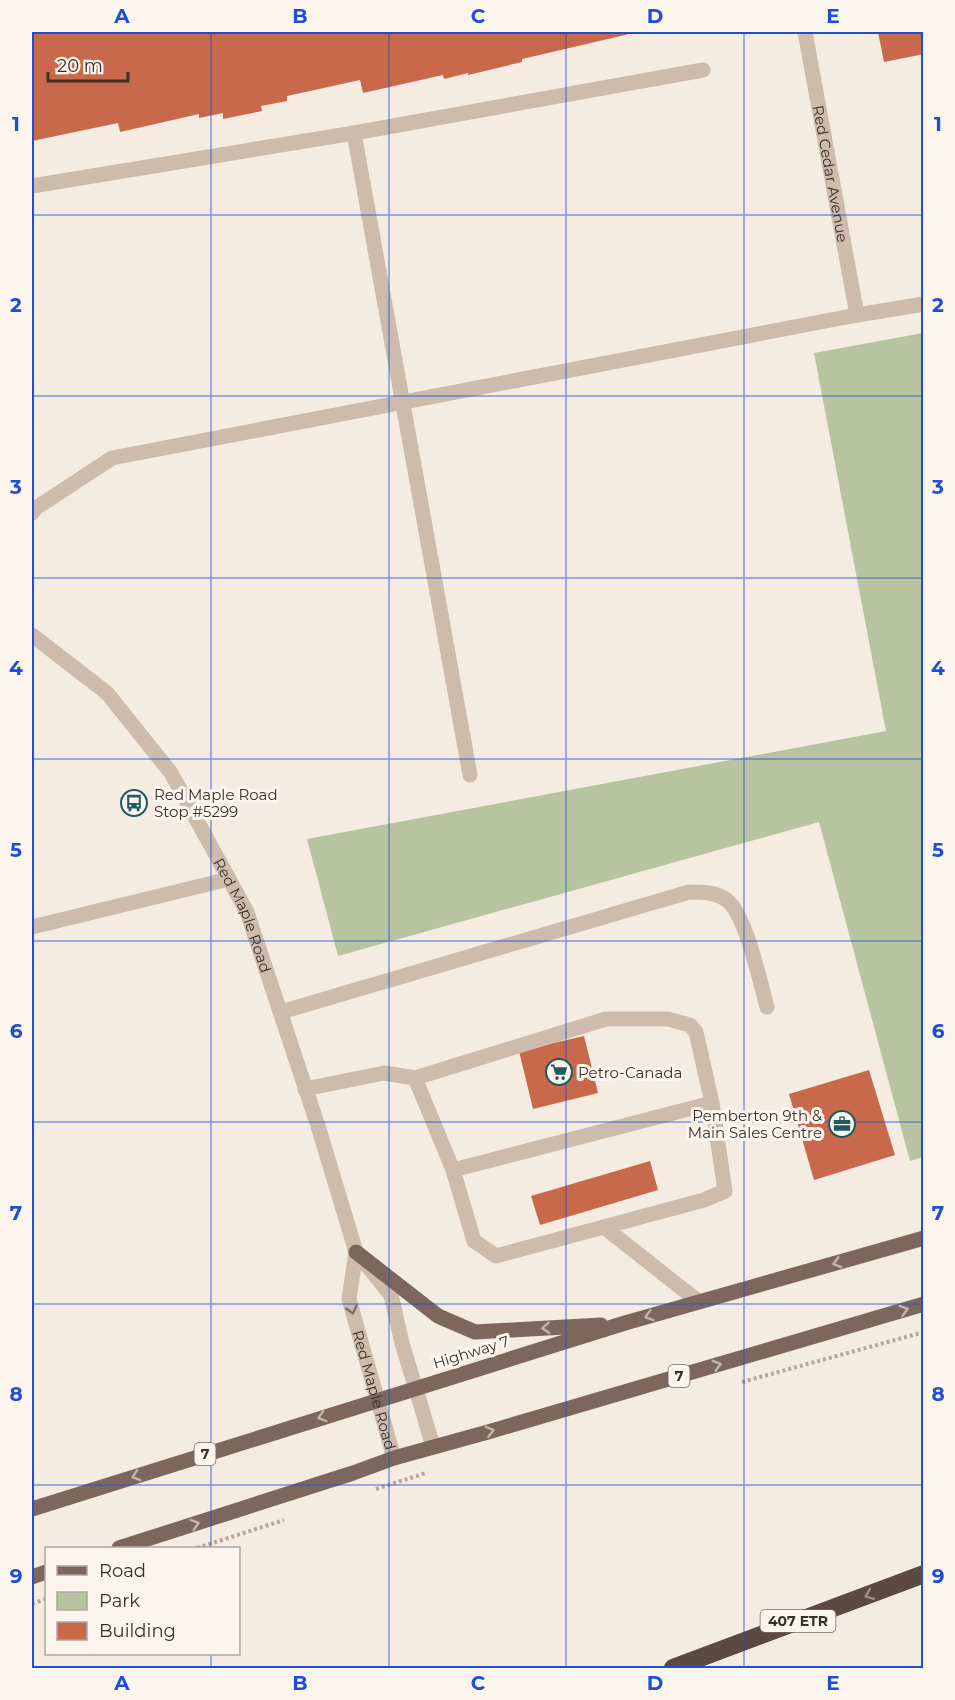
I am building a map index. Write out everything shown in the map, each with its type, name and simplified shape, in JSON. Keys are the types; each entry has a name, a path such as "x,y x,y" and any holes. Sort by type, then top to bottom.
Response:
{"highway":[{"name":"407 ETR","path":"673,1668 924,1574"}],"main road":[{"name":"Highway 7","path":"32,1509 625,1323 924,1238"},
{"path":"356,1252 438,1316 475,1332 625,1323"},
{"name":"7","path":"122,1547 433,1446 924,1304"}],"street":[{"name":"Red Cedar Avenue","path":"805,32 857,315"},
{"path":"32,186 354,133 702,70"},
{"path":"354,133 470,775"},
{"path":"32,513 36,508 112,458 924,304"},
{"name":"Red Maple Road","path":"32,636 107,693 171,773 247,912 318,1126 356,1252 391,1295 402,1343 433,1446"},
{"path":"32,927 229,879"},
{"path":"281,1012 689,892 712,893 729,902 746,937 767,1007"},
{"path":"304,1089 384,1073 415,1078 606,1019 669,1019 690,1024 696,1032 712,1103 725,1191 704,1200 496,1256 474,1241 453,1170 415,1078"},
{"path":"453,1170 712,1103"},
{"path":"604,1227 699,1302"},
{"name":"Red Maple Road","path":"356,1252 350,1299 394,1458"}],"path":[{"path":"732,1385 924,1332"},
{"path":"370,1491 434,1471"},
{"path":"200,1547 294,1516"}],"green space":[{"path":"923,333 923,1157 910,1161 819,822 338,956 307,839 886,731 814,353"}],"building":[{"path":"32,32 638,32 522,59 522,62 468,75 468,73 444,79 443,75 363,93 360,80 287,96 287,101 261,106 262,111 223,119 223,113 199,118 199,114 120,132 118,123 32,141"},
{"path":"878,32 924,32 924,54 884,62"},
{"name":"Petro-Canada","path":"584,1036 598,1093 533,1109 519,1051"},
{"name":"Pemberton 9th & Main Sales Centre","path":"869,1070 895,1155 814,1180 789,1094"},
{"path":"650,1161 658,1190 540,1225 531,1196"}],"place":[{"name":"Red Maple Road Stop #5299","path":"134,803"},
{"name":"Petro-Canada","path":"559,1072"},
{"name":"Pemberton 9th & Main Sales Centre","path":"842,1124"}]}
